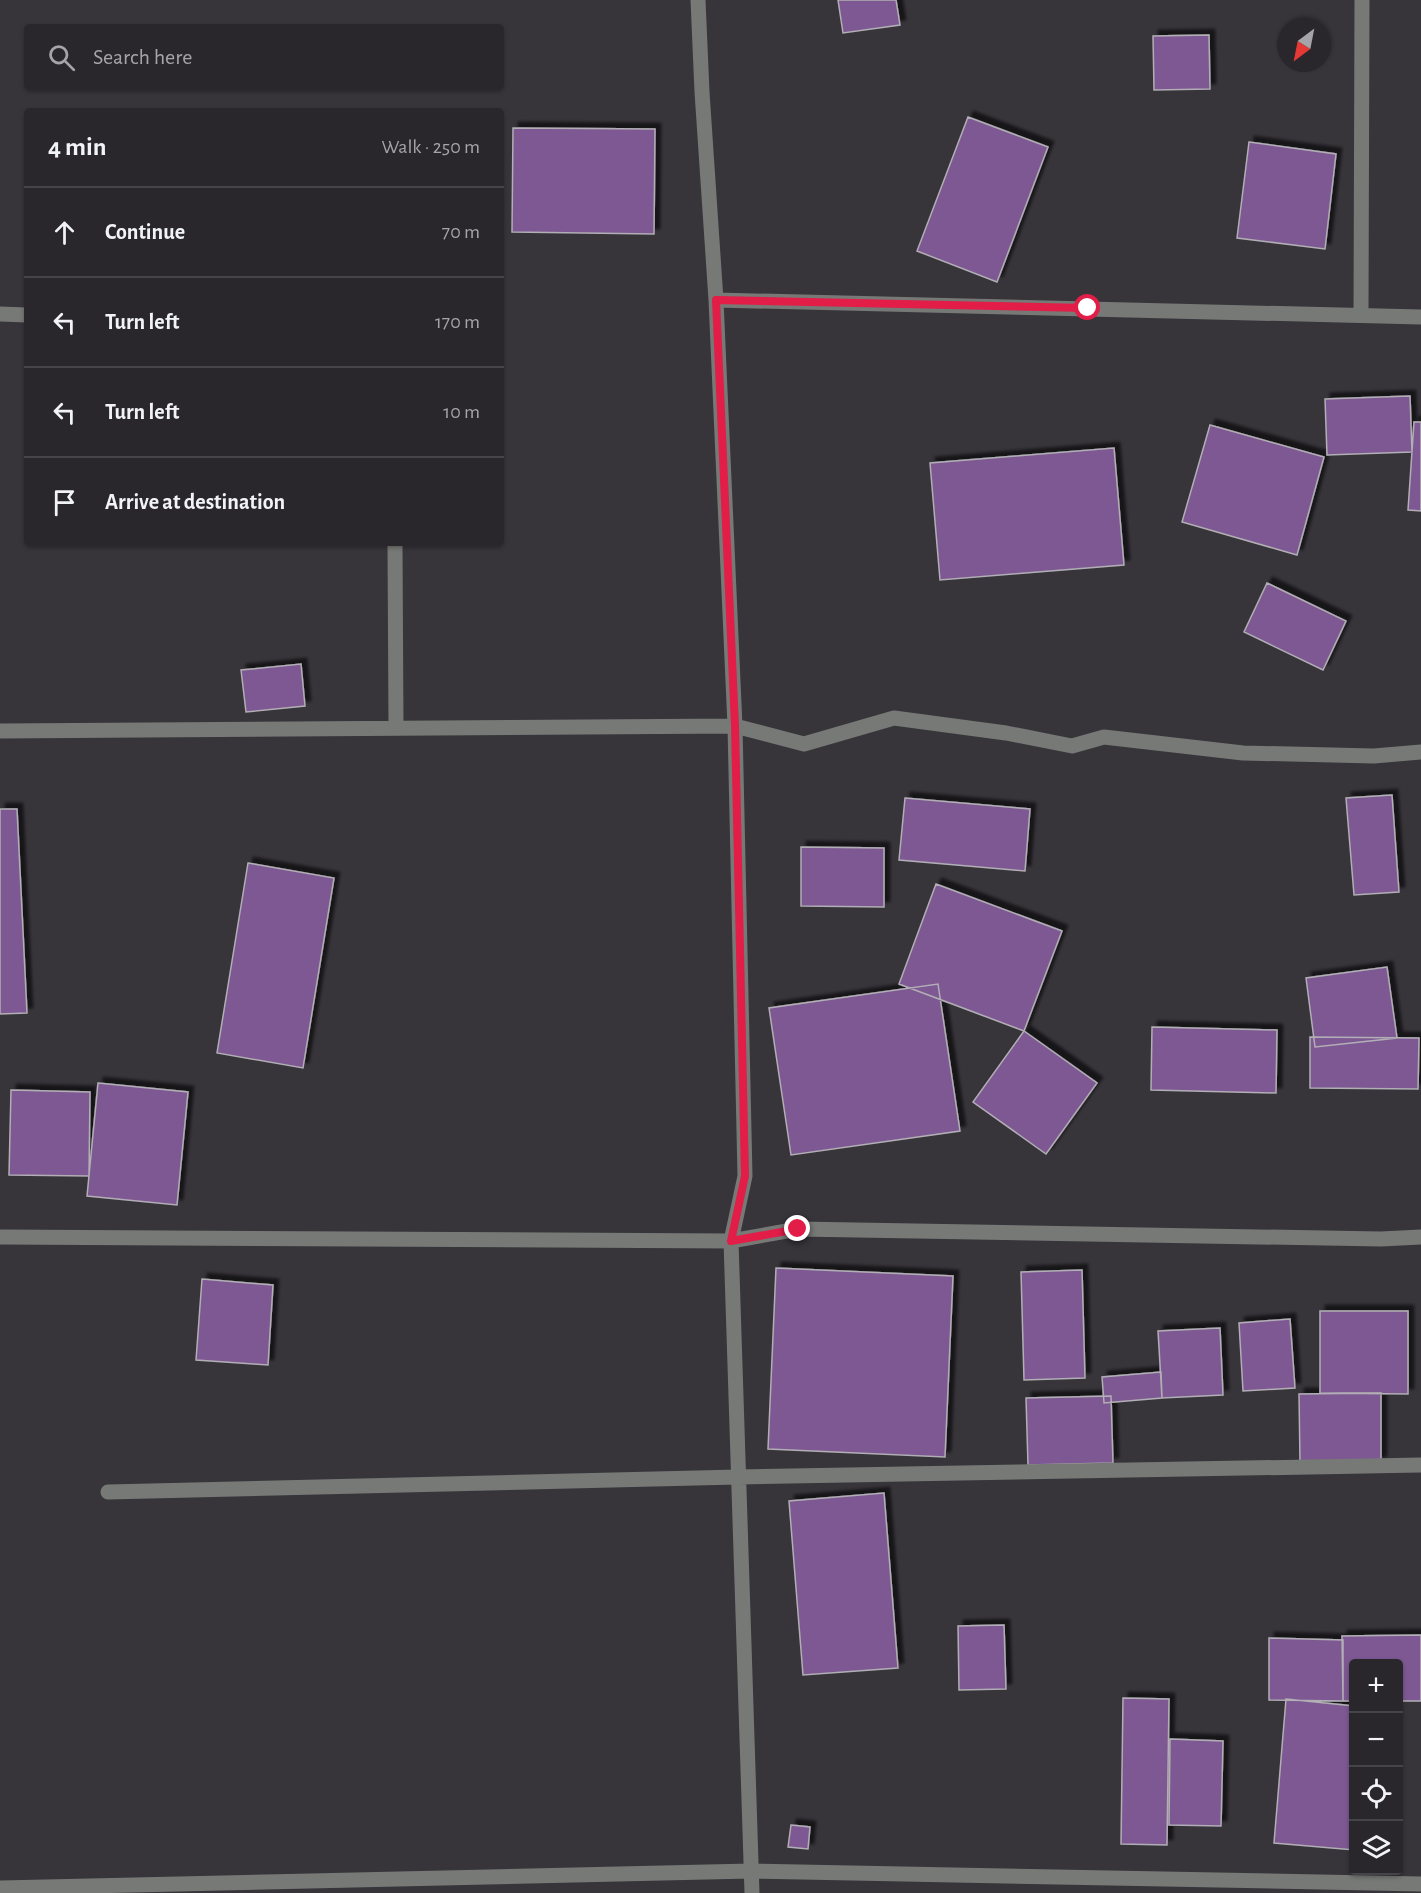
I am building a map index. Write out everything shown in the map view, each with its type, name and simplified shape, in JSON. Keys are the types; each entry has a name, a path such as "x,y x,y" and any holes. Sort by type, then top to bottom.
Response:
{"street":[{"path":"698,0 716,300 735,726 745,1176 731,1241 752,1893"},
{"path":"1362,0 1362,315"},
{"path":"716,300 1421,317"},
{"path":"0,314 24,315"},
{"path":"395,546 396,728"},
{"path":"0,730 735,726 804,744 894,718 1006,733 1072,746 1104,737 1243,753 1374,756 1421,752"},
{"path":"0,1237 731,1241 798,1229 1357,1238 1421,1237"},
{"path":"108,1492 738,1477 1421,1465"},
{"path":"0,1888 751,1871 1421,1884"}],"building":[{"path":"838,0 896,0 900,25 843,33"},
{"path":"1209,35 1210,89 1154,90 1153,36"},
{"path":"968,117 1048,147 997,282 917,251"},
{"path":"513,128 655,129 654,234 512,232"},
{"path":"1249,142 1336,154 1325,249 1237,238"},
{"path":"1410,396 1412,452 1327,455 1325,399"},
{"path":"1414,422 1421,422 1421,511 1408,510"},
{"path":"1210,425 1324,457 1297,555 1182,522"},
{"path":"1114,448 1124,565 940,580 930,463"},
{"path":"1267,583 1346,621 1323,670 1244,632"},
{"path":"301,664 305,706 246,712 241,670"},
{"path":"1392,795 1399,892 1354,895 1346,798"},
{"path":"905,798 1030,809 1025,871 899,860"},
{"path":"0,809 17,809 27,1013 0,1014"},
{"path":"801,847 884,848 884,907 801,906"},
{"path":"248,863 334,878 303,1068 217,1053"},
{"path":"936,884 1062,931 1024,1031 899,984"},
{"path":"1387,967 1397,1038 1315,1047 1306,978"},
{"path":"938,984 960,1131 791,1155 769,1008"},
{"path":"1152,1027 1277,1030 1276,1093 1151,1090"},
{"path":"1024,1031 1097,1083 1046,1154 973,1102"},
{"path":"1310,1037 1419,1038 1418,1089 1310,1088"},
{"path":"98,1083 188,1092 177,1205 87,1196"},
{"path":"11,1090 90,1092 89,1176 9,1175"},
{"path":"776,1268 953,1276 945,1457 768,1449"},
{"path":"1082,1270 1085,1378 1024,1380 1021,1272"},
{"path":"202,1279 273,1285 268,1365 196,1360"},
{"path":"1320,1311 1408,1311 1408,1394 1320,1393"},
{"path":"1290,1319 1295,1388 1243,1391 1239,1323"},
{"path":"1220,1328 1223,1395 1162,1398 1158,1331"},
{"path":"1161,1372 1162,1398 1104,1403 1102,1377"},
{"path":"1381,1393 1381,1462 1300,1462 1299,1394"},
{"path":"1111,1396 1113,1463 1028,1465 1026,1398"},
{"path":"884,1493 898,1668 803,1675 789,1501"},
{"path":"1004,1625 1006,1689 959,1690 958,1626"},
{"path":"1421,1635 1421,1701 1403,1701 1403,1659 1349,1659 1349,1701 1343,1701 1342,1636"},
{"path":"1269,1638 1343,1640 1343,1701 1269,1700"},
{"path":"1123,1698 1169,1699 1167,1845 1121,1844"},
{"path":"1286,1699 1349,1705 1349,1850 1274,1843"},
{"path":"1170,1739 1223,1741 1221,1826 1169,1825"},
{"path":"791,1825 810,1827 808,1849 788,1847"}],"route":[{"path":"798,1229 731,1241 745,1176 735,726 716,300 1088,308"}]}
